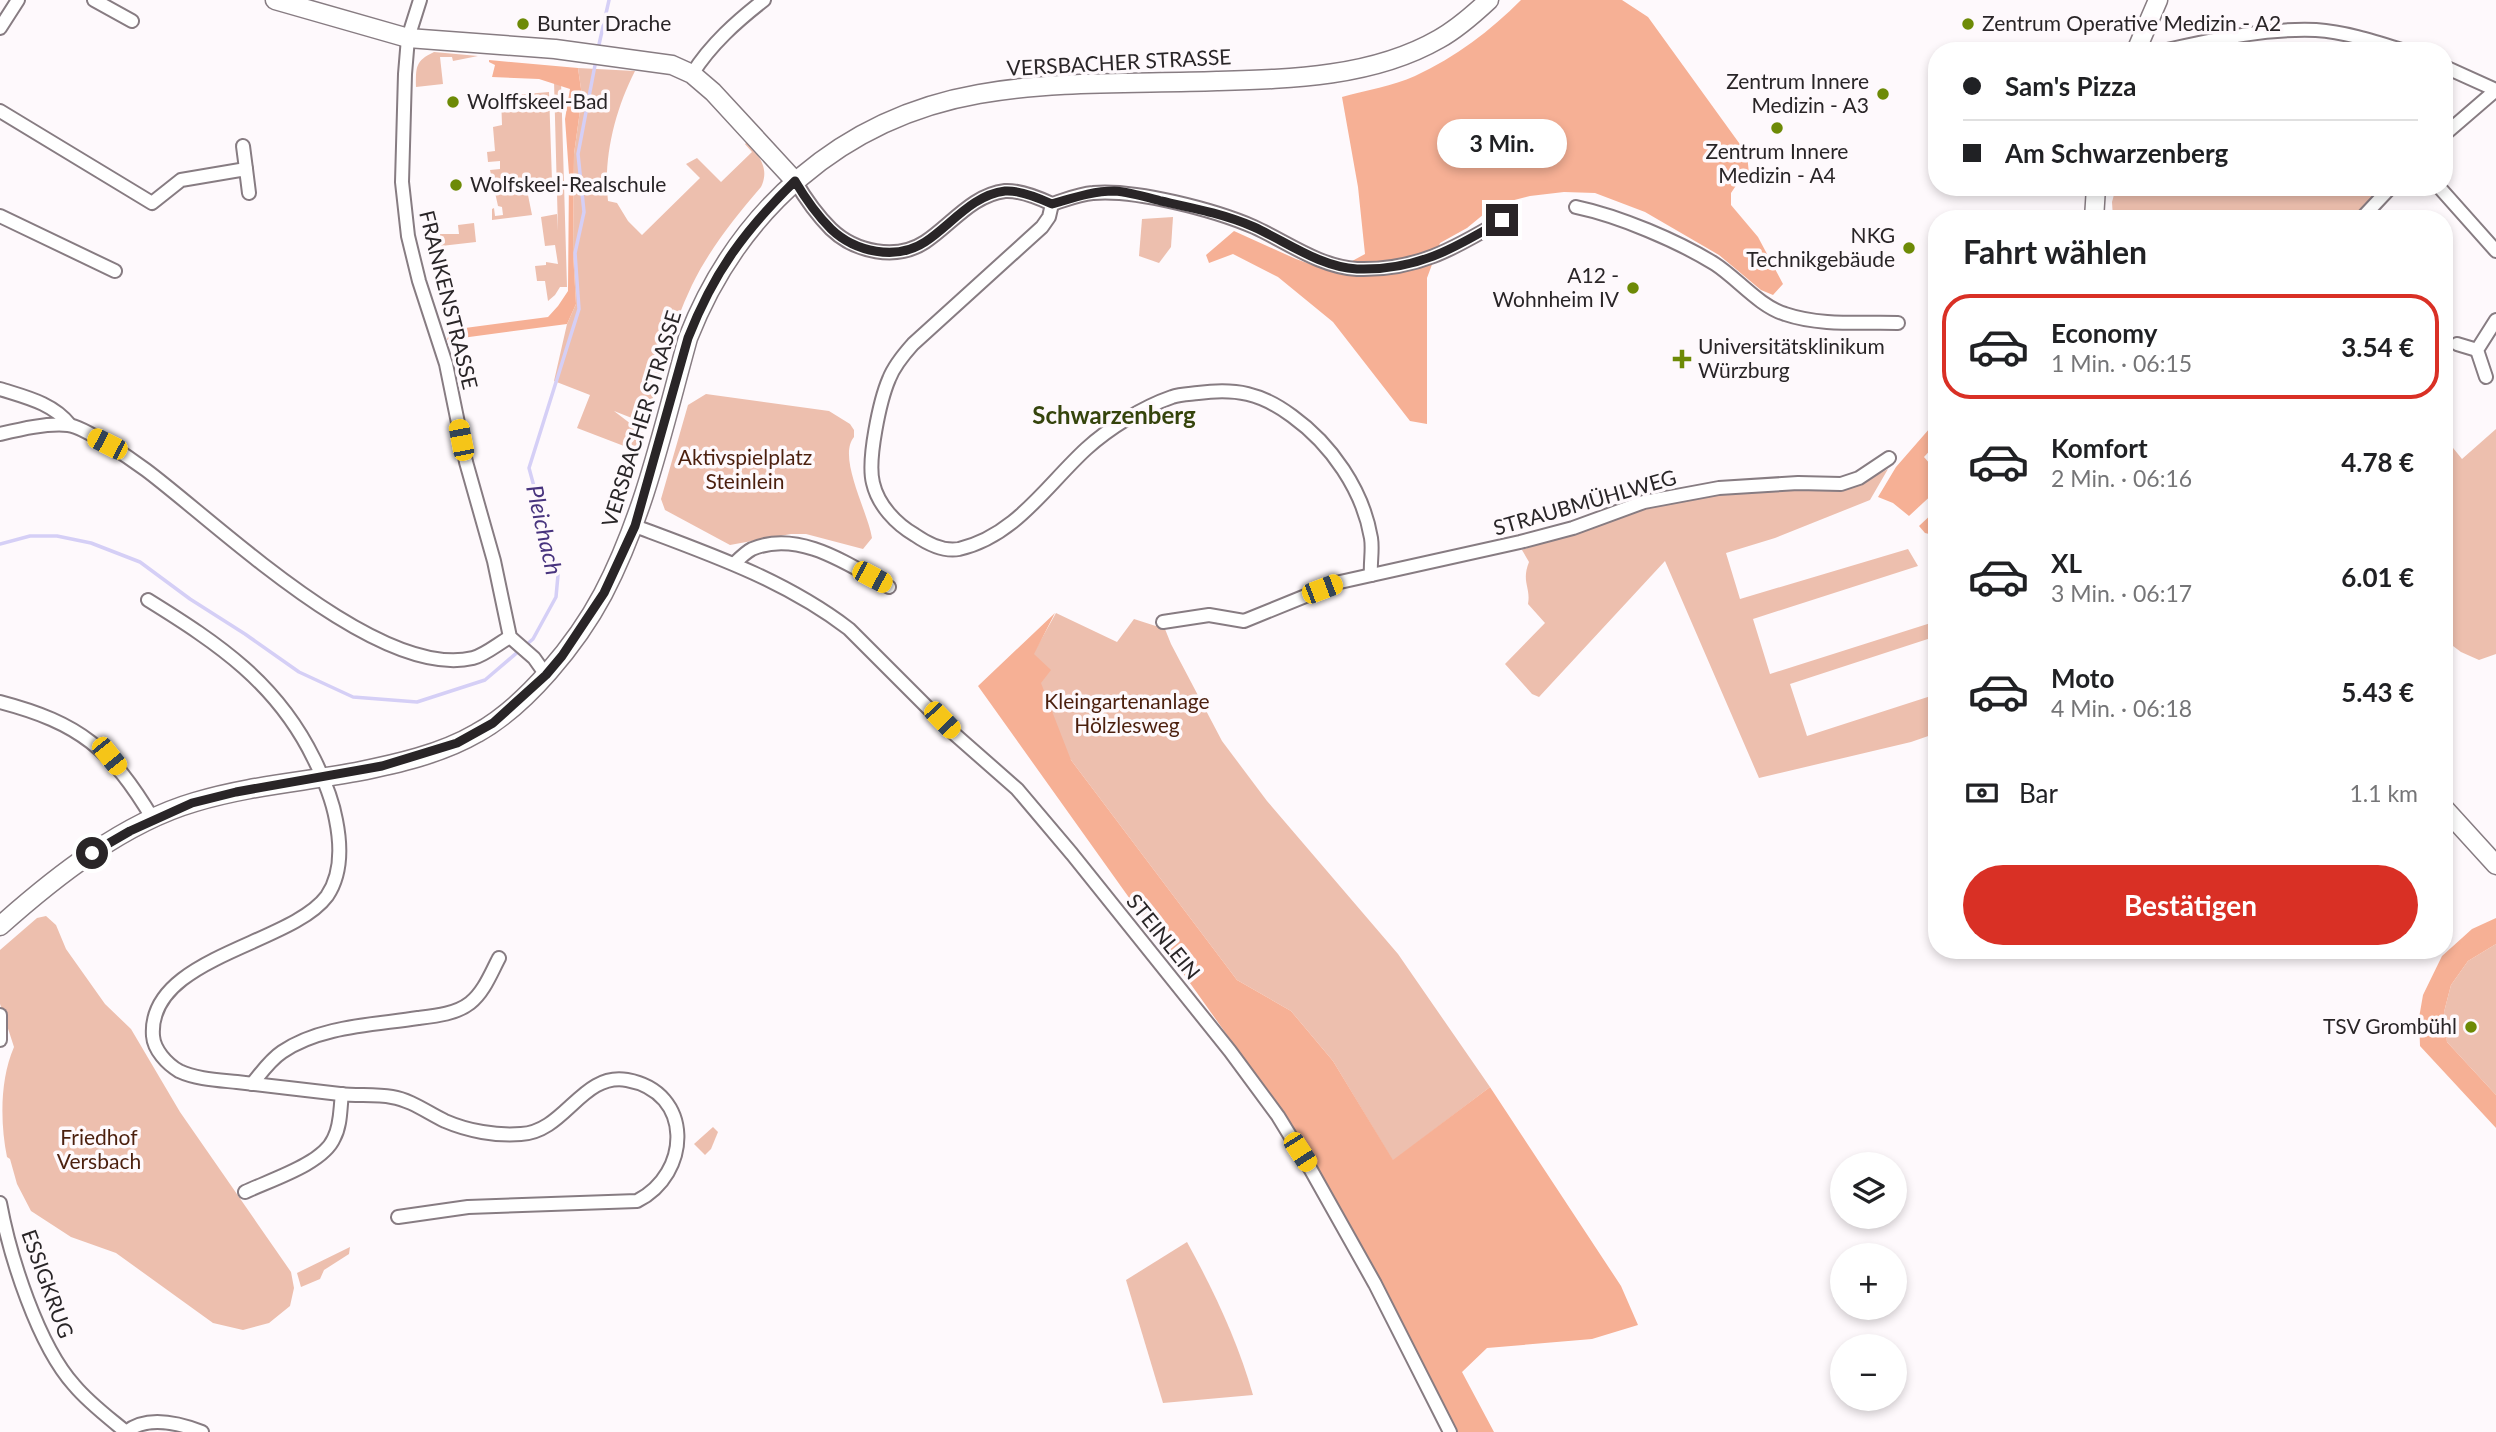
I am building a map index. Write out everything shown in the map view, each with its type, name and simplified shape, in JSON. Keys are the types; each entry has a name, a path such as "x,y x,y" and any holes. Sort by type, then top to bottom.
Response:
{"main road":[{"path":"275,0 408,38 576,51 672,65 692,74 713,92 795,181"},
{"name":"VERSBACHER STRASSE","path":"0,926 62,874 92,853 153,819 206,799 382,766 457,743 493,723 546,675 599,602 635,526 688,338 699,310 740,239 795,181 874,128 913,112 982,93 1073,85 1293,78 1357,69 1439,39 1489,0"},
{"path":"2140,42 2158,0"},
{"path":"2453,818 2496,865"}],"street":[{"path":"1,23 18,0"},
{"path":"94,0 132,21"},
{"name":"FRANKENSTRASSE","path":"420,0 408,38 402,182 408,236 419,281 446,364 466,461 494,561 510,637"},
{"path":"692,74 700,61 737,21 764,0"},
{"path":"2207,42 2266,30 2318,30 2375,42"},
{"path":"2453,71 2496,90 2453,127"},
{"path":"0,111 152,203 181,180 246,169"},
{"path":"243,146 249,193"},
{"path":"795,181 806,200 844,240 878,251 898,254 924,243 981,198 1007,191 1052,204 1090,193 1117,191 1140,195 1217,213 1253,226 1308,254 1355,269 1420,262 1454,249 1502,220"},
{"path":"2369,210 2383,196"},
{"path":"2447,196 2496,251"},
{"path":"1052,204 1049,217 1042,227 913,344 889,378 874,443 872,482 879,500 892,517 928,544 947,550 966,547 1004,529 1019,518 1089,447 1119,424 1173,396 1215,391 1248,392 1276,404 1309,428 1352,483 1371,539 1371,575"},
{"path":"1576,207 1610,215 1712,263 1784,314 1813,320 1898,323"},
{"path":"0,216 115,271"},
{"path":"2477,350 2496,320"},
{"path":"2456,344 2477,350"},
{"path":"2477,350 2486,377"},
{"path":"0,389 38,401 62,415 70,425 138,464 178,494 256,561 297,591 396,648 449,661 475,658 510,637 522,645 546,675"},
{"path":"0,435 22,428 70,425"},
{"name":"STRAUBMÜHLWEG","path":"1163,622 1209,615 1244,621 1340,582 1520,542 1573,528 1644,502 1719,488 1798,482 1841,484 1859,478 1889,458"},
{"name":"STEINLEIN","path":"635,526 735,563 805,599 849,629 951,731 1017,789 1230,1051 1278,1116 1375,1284 1450,1432"},
{"path":"735,563 750,550 790,542 829,555 889,587"},
{"path":"148,600 230,654 253,674 293,721 322,776 334,809 340,848 329,893 312,910 223,954 168,993 156,1013 153,1039 159,1053 173,1066 190,1074 252,1084 394,1097 466,1128 487,1132 522,1134 550,1126 594,1086 608,1081 626,1080 642,1085 661,1097 671,1109 678,1143 666,1177 638,1202 468,1207 398,1217"},
{"path":"0,702 53,720 84,735 109,756 133,785 153,819"},
{"path":"252,1084 281,1053 311,1037 445,1014 462,1008 481,991 499,958"},
{"path":"0,1015 0,1040"},
{"path":"245,1192 312,1161 328,1148 337,1131 342,1094"},
{"name":"ESSIGKRUG","path":"0,1203 23,1284 45,1342 73,1384 126,1432"},
{"path":"126,1432 134,1426 157,1422 184,1424 202,1432"}],"green space":[{"path":"434,52 478,56 453,61 452,57 440,57 443,84 416,87 418,65 423,58"},
{"path":"578,68 635,71 612,134 607,185 608,201 617,203 628,221 642,235 700,178 686,164 697,158 721,182 752,152 745,144 748,141 764,168 761,187 723,234 692,285 666,353 647,424 614,411 644,434 637,451 577,428 590,395 554,381 567,324 576,304 573,253 574,154 582,96"},
{"path":"554,81 561,81 567,287 560,287 548,301 545,281 537,281 535,266 546,265 546,262 558,264 555,245 545,246 541,217 557,214 558,231"},
{"path":"549,92 552,181 526,185 532,215 492,220 494,208 495,216 503,215 502,207 498,206 490,170 500,169 500,161 488,162 487,152 495,151 493,127 502,125 501,96"},
{"path":"2114,196 2376,196 2363,210 2112,210"},
{"path":"1173,217 1171,247 1159,263 1139,256 1142,219"},
{"path":"474,223 476,242 441,246 440,234 459,234 458,225"},
{"name":"Aktivspielplatz Steinlein","path":"706,394 829,411 850,424 854,430 849,458 851,471 872,538 863,549 806,534 791,534 730,545 665,510 661,499 688,405"},
{"path":"2496,429 2496,654 2479,660 2453,646 2453,448 2462,459"},
{"path":"1888,469 1870,500 1775,538 1726,553 1740,599 1908,549 1918,566 1753,619 1770,674 1928,624 1928,639 1790,684 1807,736 1928,697 1928,736 1759,778 1665,561 1539,697 1532,694 1505,664 1545,623 1528,604 1526,575 1529,562 1522,550 1643,508 1711,493 1813,486 1835,490 1861,484"},
{"name":"Kleingartenanlage Hölzlesweg","path":"1056,613 1117,642 1134,619 1165,629 1222,741 1267,801 1398,954 1490,1087 1393,1161 1333,1061 1291,1011 1237,980 1071,760 1053,743 1033,654"},
{"name":"Friedhof Versbach","path":"46,916 56,925 66,949 105,1004 131,1029 180,1112 291,1272 294,1288 290,1306 269,1323 243,1330 213,1323 116,1253 71,1237 31,1211 17,1184 5,1144 2,1115 4,1087 14,1047 0,1004 0,950 37,918"},
{"name":"TSV Grombühl","path":"2496,944 2496,1095 2447,1042 2444,1012 2451,985 2468,961"},
{"path":"713,1127 718,1132 711,1149 705,1155 694,1144"},
{"path":"1187,1242 1224,1317 1253,1395 1163,1403 1126,1280"},
{"path":"350,1247 349,1254 324,1270 320,1279 301,1287 297,1273"}],"shaded area":[{"path":"1521,0 1622,0 1648,17 1747,154 1749,174 1739,181 1731,193 1731,205 1758,237 1783,284 1773,295 1761,290 1719,255 1645,212 1595,193 1564,192 1530,196 1495,205 1467,228 1440,243 1427,278 1427,424 1410,421 1333,322 1278,277 1233,254 1209,263 1206,255 1234,231 1332,272 1365,254 1358,187 1342,97 1398,83 1430,69 1472,42"},
{"path":"489,60 578,68 582,96 574,154 573,253 576,304 567,324 447,340 450,330 548,317 568,291 569,174 565,119 570,89 539,79 492,77 495,65"},
{"path":"1928,430 1928,453 1924,457 1928,462 1928,498 1909,516 1893,503 1878,497 1896,467"},
{"path":"1928,518 1928,534 1919,526"},
{"path":"1055,613 1034,654 1051,670 1041,683 1071,760 1237,980 1291,1011 1333,1061 1393,1160 1490,1087 1621,1286 1638,1325 1592,1339 1487,1348 1462,1372 1494,1432 1454,1432 1262,1084 978,686"},
{"path":"2496,918 2496,944 2468,961 2451,985 2444,1012 2447,1042 2496,1095 2496,1128 2420,1046 2419,1018 2423,995 2441,959 2453,959 2453,946 2472,929"}],"waterway":[{"name":"Pleichach","path":"598,49 609,0"},
{"name":"Pleichach","path":"0,544 30,536 57,536 91,543 140,562 299,672 353,697 417,702 485,680 533,639 556,597 558,575 529,468 579,309 575,253 584,212 578,154 596,60"}],"place":[{"name":"Bunter Drache","path":"523,24"},
{"name":"Zentrum Operative Medizin - A2","path":"1968,24"},
{"name":"Zentrum Innere Medizin - A3","path":"1883,94"},
{"name":"Wolffskeel-Bad","path":"453,102"},
{"name":"Zentrum Innere Medizin - A4","path":"1777,128"},
{"name":"Wolfskeel-Realschule","path":"456,185"},
{"name":"NKG Technikgebäude","path":"1909,248"},
{"name":"A12 - Wohnheim IV","path":"1633,288"},
{"name":"Universitätsklinikum Würzburg","path":"1682,359"},
{"name":"TSV Grombühl","path":"2471,1027"}],"district":[{"name":"Schwarzenberg","path":"1114,416"}],"route":[{"path":"92,853 153,819 192,803 282,783 382,766 457,743 493,723 546,675 599,602 635,526 688,338 699,310 740,239 795,181 806,200 844,240 878,251 898,254 924,243 981,198 1007,191 1026,194 1052,204 1090,193 1117,191 1140,195 1217,213 1253,226 1308,254 1355,269 1420,262 1454,249 1502,220"}]}
